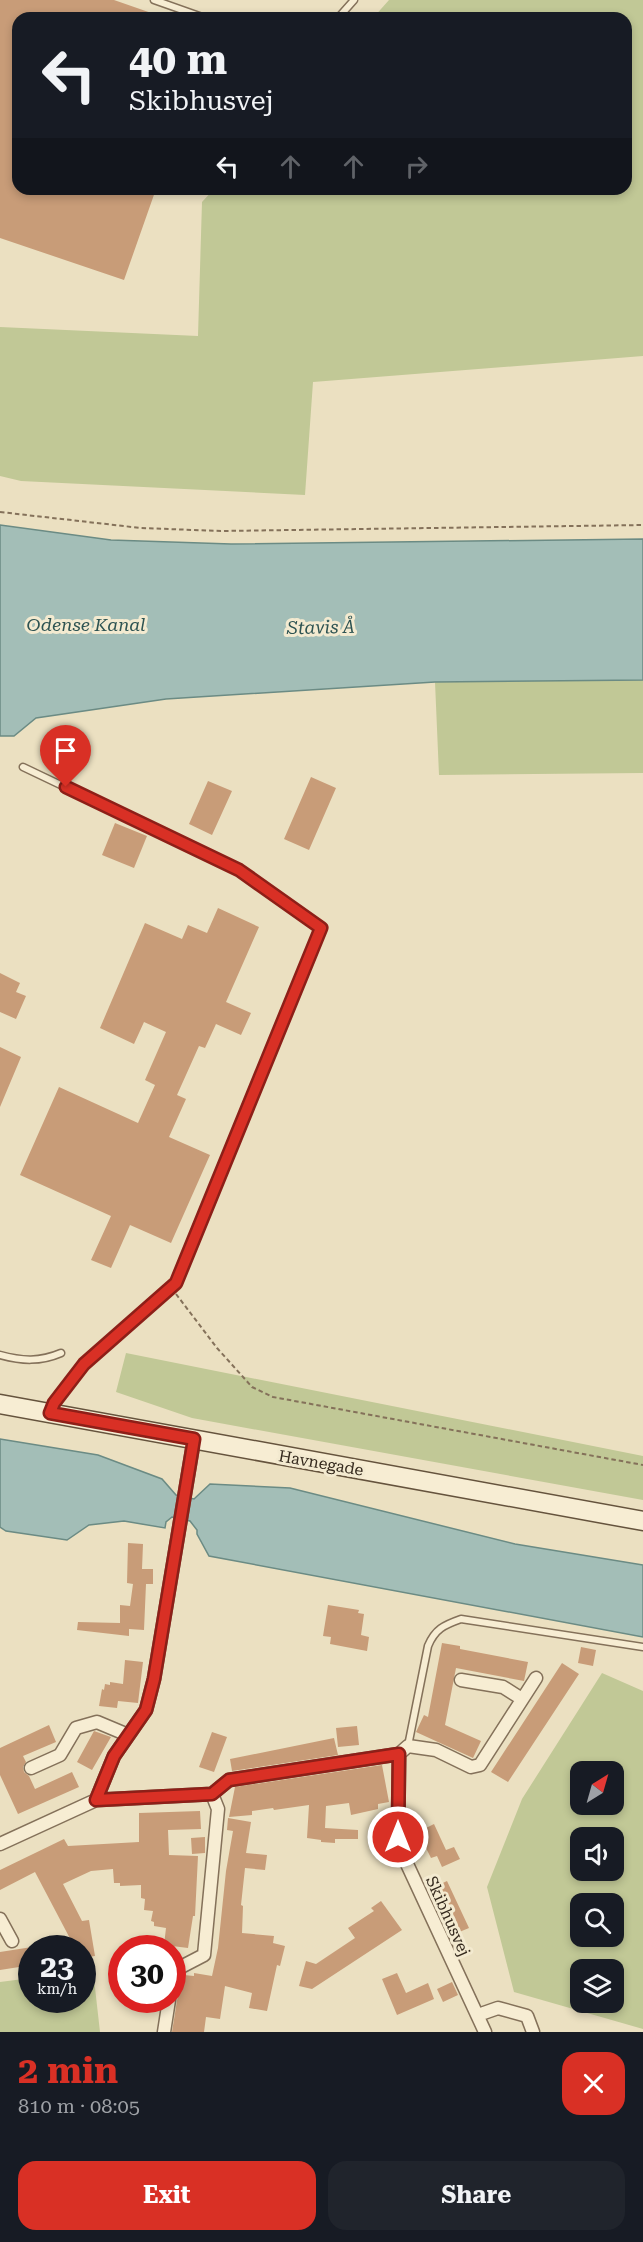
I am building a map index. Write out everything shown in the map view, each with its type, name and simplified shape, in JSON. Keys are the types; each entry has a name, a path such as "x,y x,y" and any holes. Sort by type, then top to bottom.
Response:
{"street":[{"name":"Havnegade","path":"0,1404 643,1521"},
{"path":"96,1800 114,1756 146,1710 154,1679 194,1439"},
{"path":"0,1844 96,1800 212,1794 229,1780 403,1750 436,1750 471,1767 480,1765 536,1678"},
{"path":"461,1680 503,1688 522,1699"},
{"path":"31,1768 60,1755 76,1728 97,1722 128,1735"},
{"name":"Skibhusvej","path":"403,1750 398,1837 401,1851 485,2032"},
{"path":"186,1964 204,1954 218,1809 212,1794"},
{"path":"0,1918 12,1941"},
{"path":"478,2015 498,2008 527,2016 534,2032"},
{"path":"164,2032 167,2013"}],"lane":[{"path":"154,0 188,12"},
{"path":"343,12 354,0"},
{"path":"23,767 239,870 321,928 176,1283 84,1364 54,1403 50,1413"},
{"path":"0,1355 19,1360 47,1359 61,1353"},
{"path":"403,1750 428,1646 433,1634 443,1625 461,1619 643,1647"}],"path":[{"path":"0,512 141,528 221,531 643,525"},
{"path":"171,1287 217,1348 252,1388 273,1397 643,1465"}],"green space":[{"path":"389,0 643,0 643,356 313,382 305,495 21,481 0,476 0,327 198,336 202,202 208,195 632,195 632,12 378,12"},
{"path":"643,680 643,773 439,775 435,682"},
{"path":"126,1353 643,1456 643,1500 192,1418 116,1392"},
{"path":"602,1673 643,1691 643,2029 587,2013 624,2013 624,1959 570,1959 570,2008 514,1992 487,1887 522,1799"},
{"path":"18,1980 18,2013 96,2013 96,1997 100,2032 0,2032 0,1982"}],"water":[{"name":"Odense Kanal","path":"0,525 111,540 231,544 643,539 643,680 435,682 166,699 36,718 14,736 0,736"},
{"path":"0,1439 98,1455 162,1479 176,1495 194,1499 210,1484 290,1488 515,1544 643,1565 643,1637 209,1556 197,1530 190,1521 172,1517 166,1522 165,1528 124,1521 89,1525 67,1540 6,1531 0,1527"}],"building":[{"path":"0,0 114,0 148,12 12,12 12,195 154,195 124,280 0,238"},
{"path":"311,777 336,788 309,850 284,839"},
{"path":"208,781 232,791 212,835 189,824"},
{"path":"115,823 147,836 134,868 102,855"},
{"path":"218,908 259,927 226,1002 251,1013 241,1035 216,1024 205,1048 199,1046 177,1095 186,1099 169,1137 210,1155 171,1243 130,1225 111,1268 91,1260 111,1216 20,1175 59,1087 138,1123 155,1085 145,1080 166,1032 144,1022 134,1044 100,1028 145,923 182,939 188,925 207,933"},
{"path":"0,973 20,983 16,992 26,996 16,1019 0,1012"},
{"path":"0,1047 21,1057 0,1107"},
{"path":"128,1543 143,1544 142,1569 153,1569 153,1584 146,1584 144,1630 129,1629 129,1636 77,1630 78,1622 120,1623 120,1605 130,1606 133,1584 127,1583"},
{"path":"328,1605 359,1610 358,1613 364,1614 361,1635 369,1637 367,1651 330,1644 331,1637 323,1636"},
{"path":"442,1643 460,1646 460,1649 528,1662 524,1681 456,1668 445,1725 481,1741 473,1758 416,1732 424,1715 428,1717"},
{"path":"581,1647 596,1650 593,1666 578,1663"},
{"path":"125,1660 143,1662 138,1703 118,1701 117,1708 99,1706 105,1684 110,1685 110,1682 123,1684"},
{"path":"562,1663 579,1674 508,1782 491,1772"},
{"path":"49,1725 56,1742 23,1756 26,1762 23,1767 24,1772 29,1776 35,1789 72,1772 79,1787 18,1814 0,1775 0,1748"},
{"path":"357,1726 359,1745 338,1747 336,1728"},
{"path":"94,1731 111,1737 92,1770 77,1762"},
{"path":"212,1732 227,1737 214,1772 199,1767"},
{"path":"334,1738 338,1755 232,1771 230,1759"},
{"path":"382,1765 389,1802 378,1804 378,1809 351,1815 349,1803 326,1806 325,1828 358,1830 358,1839 335,1839 335,1843 307,1838 309,1805 252,1811 252,1815 229,1817 235,1787"},
{"path":"200,1811 201,1829 168,1830 169,1855 198,1856 195,1916 193,1916 188,1948 186,1948 186,1935 165,1935 166,1928 154,1926 154,1922 151,1921 153,1911 144,1910 145,1899 141,1898 141,1885 120,1886 120,1883 114,1883 113,1869 91,1871 63,1884 82,1921 89,1920 92,1935 68,1935 35,1872 0,1890 0,1870 64,1839 68,1846 139,1842 139,1813"},
{"path":"228,1818 251,1822 246,1853 267,1855 265,1870 245,1868 241,1905 243,1906 242,1933 274,1936 273,1943 285,1946 280,1966 277,1965 267,2011 249,2008 252,1993 225,1986 220,2019 206,2017 204,2032 172,2032 175,2013 186,2013 186,1975 194,1976 194,1973 212,1976 218,1948 226,1871 233,1831 227,1830"},
{"path":"434,1824 446,1850 454,1847 460,1859 442,1867 437,1856 431,1858 418,1832"},
{"path":"205,1837 205,1853 192,1854 191,1838"},
{"path":"447,1881 469,1928 452,1935 428,1890"},
{"path":"381,1901 402,1930 312,1989 299,1986 306,1961 316,1964 355,1938 348,1928 374,1911 371,1908"},
{"path":"18,1949 18,1967 0,1970 0,1952"},
{"path":"397,1973 406,1993 428,1983 434,1999 397,2015 382,1979"},
{"path":"452,1982 458,1995 443,2002 437,1989"}],"route":[{"path":"66,787 239,870 321,928 176,1283 84,1364 54,1403 50,1413 194,1439 154,1679 146,1710 114,1756 96,1800 212,1794 229,1780 399,1754 398,1837"}],"water label":[{"name":"Stavis Å","path":"321,627"}]}
